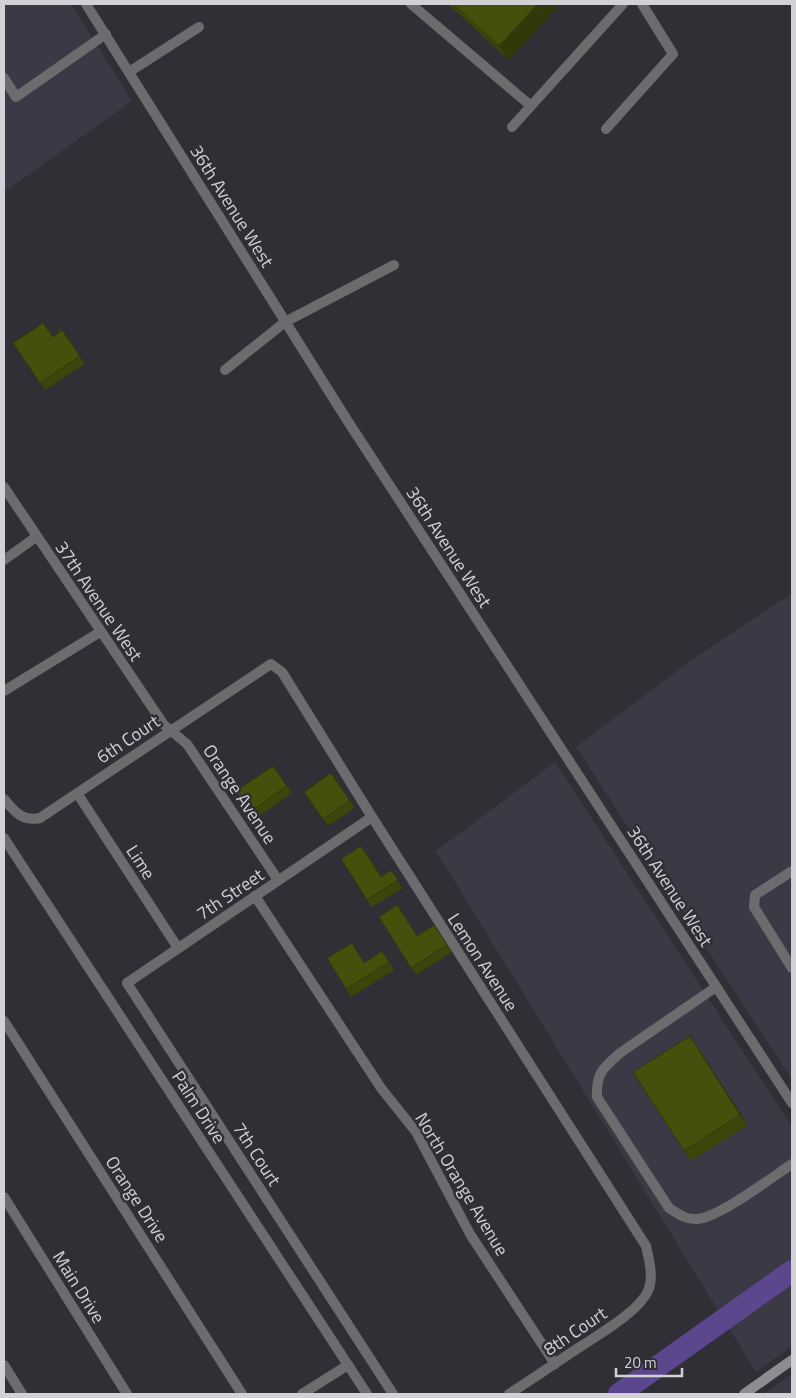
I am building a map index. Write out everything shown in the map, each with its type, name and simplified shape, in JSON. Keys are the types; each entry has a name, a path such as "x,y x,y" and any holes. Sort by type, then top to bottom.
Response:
{"main road":[{"path":"744,1394 792,1360"}],"street":[{"name":"36th Avenue West","path":"86,4 285,322 792,1103"},
{"path":"411,4 531,106"},
{"path":"512,127 623,4"},
{"path":"606,129 673,54 642,4"},
{"path":"129,72 199,27"},
{"path":"4,78 16,97 106,34"},
{"path":"225,370 285,322 394,265"},
{"name":"37th Avenue West","path":"4,487 164,726 170,730"},
{"path":"4,560 36,537"},
{"path":"4,691 100,632"},
{"name":"6th Court","path":"4,799 16,813 25,818 32,820 40,818 271,664"},
{"name":"Lemon Avenue","path":"271,664 282,672 372,817 646,1246 650,1263 650,1285"},
{"name":"Orange Avenue","path":"170,730 187,744 278,880"},
{"name":"Lime","path":"76,793 178,948"},
{"name":"7th Street","path":"178,948 372,817"},
{"name":"Palm Drive","path":"4,838 7,851 367,1394"},
{"path":"792,871 755,895 754,907 792,968"},
{"name":"North Orange Avenue","path":"255,896 380,1088 416,1132 470,1234 555,1364"},
{"name":"7th Court","path":"178,948 127,984 392,1394"},
{"path":"716,987 620,1052 600,1073 597,1097 669,1208 683,1217 698,1219 728,1206 792,1164"},
{"name":"Orange Drive","path":"4,1021 242,1394"},
{"name":"Main Drive","path":"4,1197 127,1394"},
{"name":"8th Court","path":"509,1394 625,1317 642,1300 650,1285"},
{"path":"302,1394 348,1365"},
{"path":"4,1366 22,1394"}],"shaded area":[{"path":"4,4 71,4 132,101 4,192"},
{"path":"792,593 792,1080 576,747 689,662"},
{"path":"555,762 792,1127 792,1346 756,1372 436,851"},
{"path":"792,1374 792,1394 765,1394 768,1391"}],"building":[{"path":"453,4 538,4 499,46"},
{"path":"43,323 53,337 62,330 80,356 40,383 13,343"},
{"path":"273,766 287,786 250,812 236,791"},
{"path":"331,773 350,801 323,819 304,792"},
{"path":"361,846 381,877 391,870 398,880 367,900 341,859"},
{"path":"397,905 417,936 434,925 447,945 411,968 379,917"},
{"path":"352,943 364,963 382,951 389,962 346,989 327,958"},
{"path":"690,1036 740,1115 684,1151 633,1072"}],"waterway":[{"path":"619,1394 792,1271"}]}
